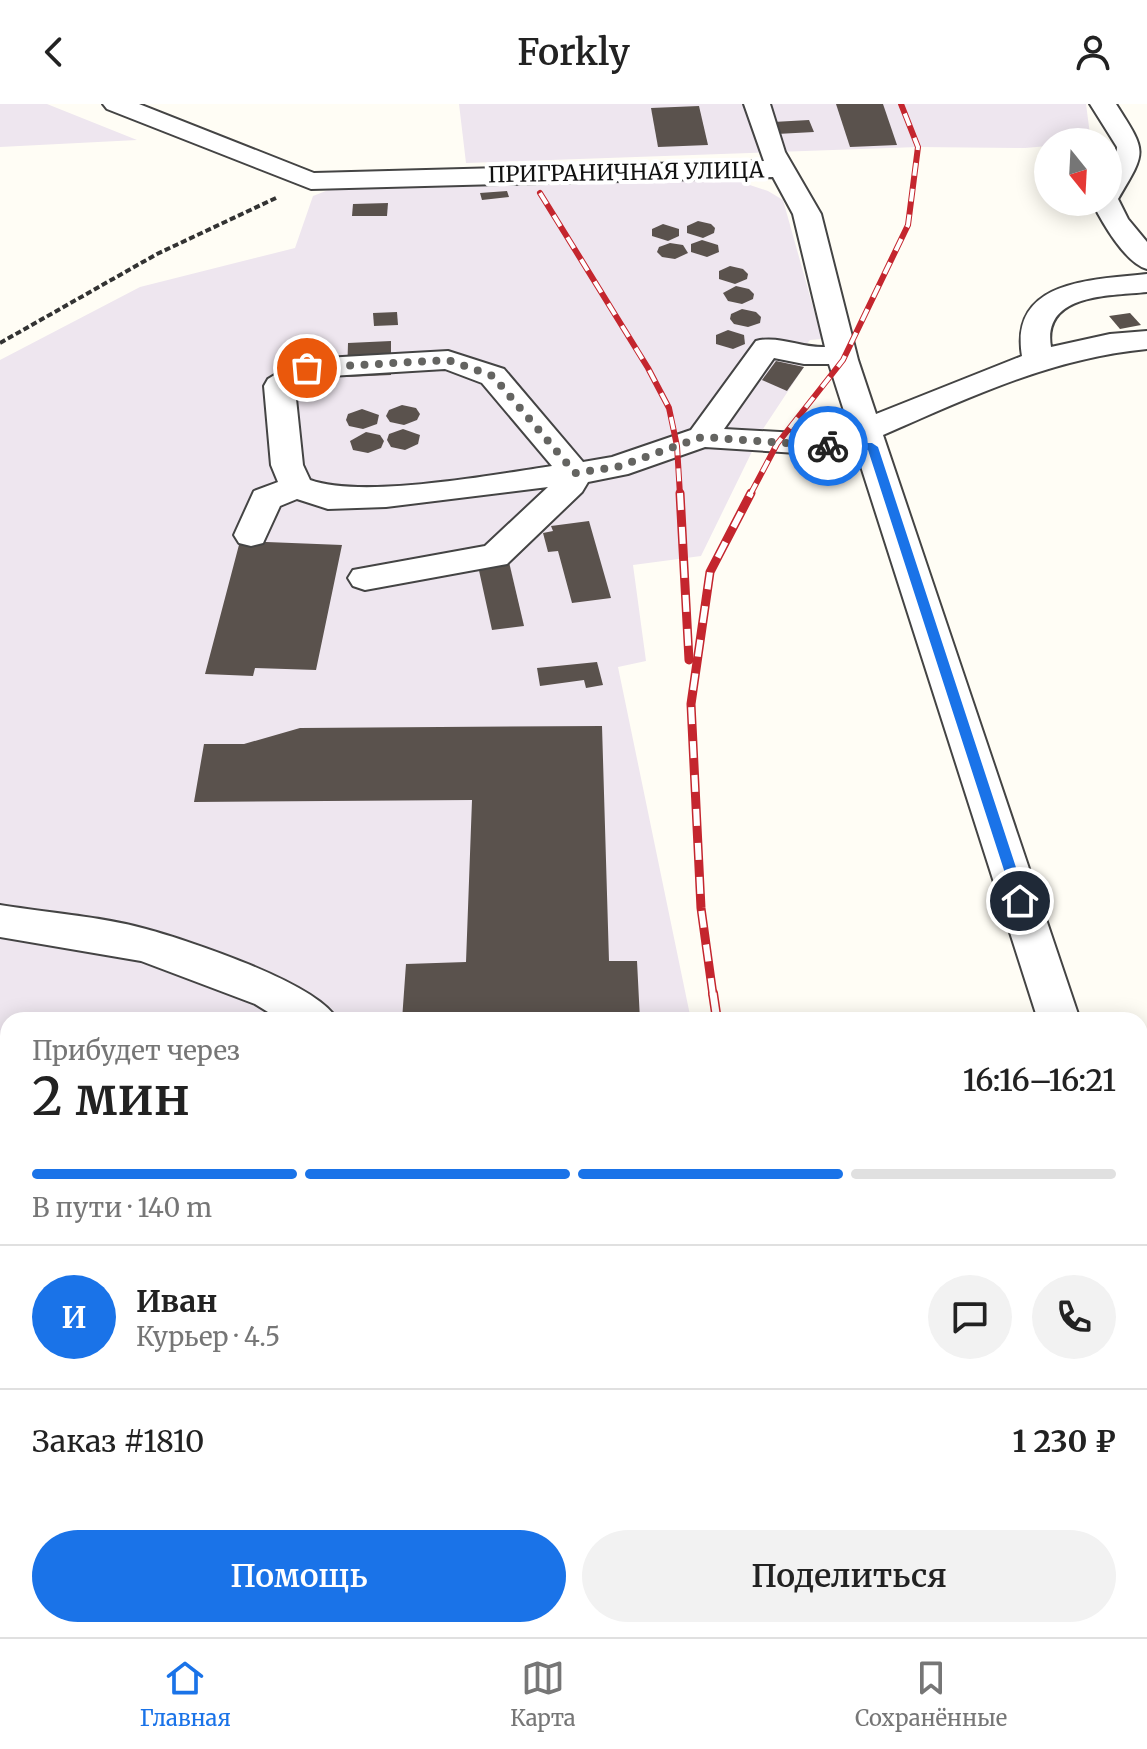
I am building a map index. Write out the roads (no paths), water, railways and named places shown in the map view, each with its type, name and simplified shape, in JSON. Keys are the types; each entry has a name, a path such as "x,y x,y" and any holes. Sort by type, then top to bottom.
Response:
{"street":[{"name":"ПРИГРАНИЧНАЯ УЛИЦА","path":"116,104 311,181 782,169 807,214 841,353 1056,1012"},
{"path":"757,104 772,152 782,169"},
{"path":"1103,104 1118,128"},
{"path":"1122,134 1130,147 1129,162 1122,172"},
{"path":"1113,216 1147,260"},
{"path":"1038,359 1034,331 1043,309 1061,297 1085,290 1147,283"},
{"path":"251,535 266,499 296,487 328,498 386,496 617,467 702,437 777,444 870,438 1038,359 1122,341 1147,340"},
{"path":"702,437 767,347 797,356 824,358 841,353"},
{"path":"296,487 287,465 279,386 307,368 426,359 448,360 493,376 575,473"},
{"path":"365,578 495,556 570,485 575,473"},
{"path":"0,921 144,945 270,992 303,1012"}],"railway":[{"path":"750,495 777,444 843,360 908,225 918,147 901,104"},
{"path":"540,193 648,368 669,408 677,446 680,495"},
{"path":"680,493 689,660"},
{"path":"713,995 701,908 691,704 710,572 751,493"},
{"path":"713,993 716,1012"}]}
